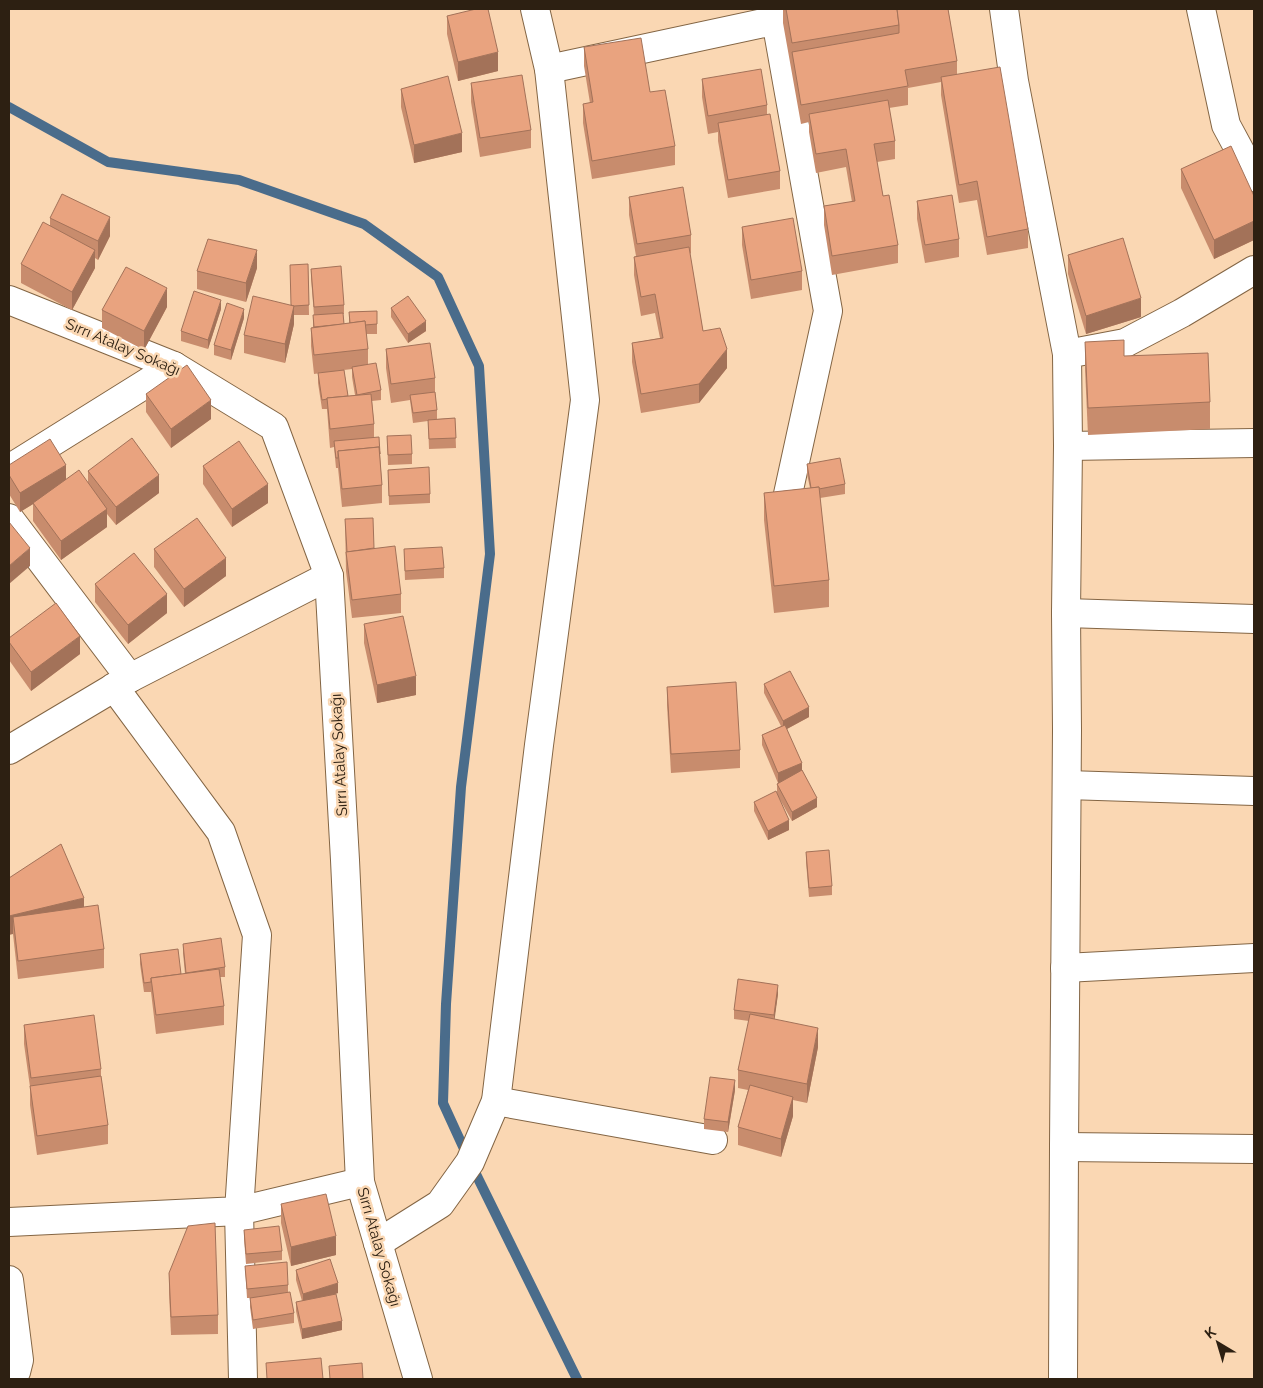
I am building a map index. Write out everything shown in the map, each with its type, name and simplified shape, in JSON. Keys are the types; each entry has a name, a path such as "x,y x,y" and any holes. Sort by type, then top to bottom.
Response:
{"street":[{"path":"378,1243 440,1204 470,1162 496,1101 539,745 585,400 548,69 535,9"},
{"path":"548,69 774,15 829,9"},
{"path":"1004,9 1014,80 1067,354 1067,785 1063,1379"},
{"path":"1202,9 1226,125 1254,177"},
{"path":"774,15 828,311 788,494"},
{"path":"1067,354 1125,343 1182,313 1254,270"},
{"name":"Sırrı Atalay Sokağı","path":"9,300 174,366 274,426 329,576 360,1182 418,1379"},
{"path":"9,469 174,366"},
{"path":"1068,446 1254,443"},
{"path":"9,518 122,683 220,832 256,935 239,1211 243,1379"},
{"path":"9,750 122,683 329,576"},
{"path":"1066,613 1254,619"},
{"path":"1067,785 1254,791"},
{"path":"1065,968 1254,958"},
{"path":"496,1101 713,1140"},
{"path":"1064,1147 1254,1148"},
{"path":"9,1222 239,1211 360,1182"},
{"path":"9,1280 19,1360 16,1372 9,1378"}],"building":[{"path":"476,9 488,9 498,52 458,62 447,16"},
{"path":"786,9 897,9 899,25 792,43"},
{"path":"897,9 948,9 957,61 905,70 908,86 801,105 792,52 899,33"},
{"path":"641,38 650,92 665,90 675,146 592,161 583,104 593,102 584,47"},
{"path":"1000,67 1028,229 987,237 977,181 959,185 941,77"},
{"path":"761,69 767,105 708,116 702,79"},
{"path":"522,75 531,130 480,138 471,83"},
{"path":"448,76 462,133 414,145 401,89"},
{"path":"888,100 895,141 874,144 883,196 889,195 898,245 832,256 824,206 855,201 846,149 816,154 809,114"},
{"path":"770,114 780,171 728,180 718,123"},
{"path":"1231,146 1254,196 1254,221 1214,240 1181,169"},
{"path":"683,187 691,235 637,244 629,197"},
{"path":"62,194 110,217 98,241 50,218"},
{"path":"952,195 959,239 925,245 917,201"},
{"path":"793,218 802,271 751,280 742,227"},
{"path":"43,222 95,250 72,292 21,264"},
{"path":"1123,238 1141,298 1086,316 1068,255"},
{"path":"208,239 257,250 246,283 197,271"},
{"path":"689,247 703,331 720,328 727,349 699,384 641,394 632,343 663,338 655,294 641,297 634,257"},
{"path":"308,264 309,305 291,305 290,265"},
{"path":"341,266 344,305 314,307 311,269"},
{"path":"126,267 167,288 144,331 102,310"},
{"path":"194,291 221,300 208,340 181,331"},
{"path":"253,296 294,306 285,344 244,335"},
{"path":"408,296 426,321 408,334 391,308"},
{"path":"227,303 244,309 231,350 214,345"},
{"path":"377,311 377,324 365,325 365,321 350,323 349,312"},
{"path":"343,313 344,324 314,327 313,315"},
{"path":"365,321 368,349 314,355 311,328"},
{"path":"1124,340 1124,356 1208,353 1210,402 1088,408 1085,342"},
{"path":"430,343 435,378 391,384 386,349"},
{"path":"376,363 381,390 357,395 352,367"},
{"path":"187,365 211,400 171,429 146,394"},
{"path":"344,370 348,396 322,400 318,373"},
{"path":"435,392 437,410 413,413 410,395"},
{"path":"371,394 374,424 330,429 327,398"},
{"path":"455,418 456,438 429,439 428,420"},
{"path":"411,435 412,454 388,455 387,436"},
{"path":"379,437 380,454 379,447 338,451 338,458 336,458 334,441"},
{"path":"132,438 159,475 116,507 88,471"},
{"path":"50,439 66,465 20,493 9,475 9,465"},
{"path":"239,441 268,484 232,509 203,466"},
{"path":"379,447 382,485 342,489 338,451"},
{"path":"840,458 845,484 819,489 819,487 811,488 807,464"},
{"path":"429,467 430,494 389,496 388,470"},
{"path":"79,470 107,509 61,541 33,503"},
{"path":"819,487 829,580 774,586 764,493"},
{"path":"197,518 226,558 184,589 154,549"},
{"path":"373,518 374,548 347,552 345,519"},
{"path":"9,522 30,548 9,566"},
{"path":"395,546 401,594 352,600 346,552"},
{"path":"442,547 444,568 405,571 404,549"},
{"path":"134,553 167,594 128,625 95,584"},
{"path":"56,603 80,636 31,672 9,642 9,638"},
{"path":"403,616 416,676 377,685 364,624"},
{"path":"790,671 809,707 783,721 764,684"},
{"path":"736,682 740,750 671,754 667,687"},
{"path":"785,725 802,763 778,773 762,735"},
{"path":"802,770 817,798 792,812 777,784"},
{"path":"776,791 789,820 768,831 754,802"},
{"path":"61,844 84,898 9,916 9,878"},
{"path":"829,850 832,886 809,888 806,852"},
{"path":"98,905 104,949 18,961 13,917"},
{"path":"221,938 225,967 186,973 183,944"},
{"path":"178,949 181,974 151,978 151,982 144,983 140,954"},
{"path":"219,969 224,1006 156,1015 151,978"},
{"path":"738,979 778,985 774,1015 734,1010"},
{"path":"750,1014 818,1028 807,1084 738,1070"},
{"path":"94,1015 101,1069 31,1078 24,1025"},
{"path":"101,1076 108,1125 37,1136 30,1086"},
{"path":"710,1077 735,1080 728,1122 704,1119"},
{"path":"750,1085 793,1097 781,1139 738,1127"},
{"path":"326,1194 336,1236 291,1247 281,1204"},
{"path":"215,1223 218,1315 171,1317 169,1273 188,1226"},
{"path":"279,1226 282,1251 246,1254 244,1230"},
{"path":"330,1259 338,1283 303,1294 296,1270"},
{"path":"287,1262 288,1285 247,1289 245,1266"},
{"path":"290,1292 294,1313 253,1320 250,1298"},
{"path":"336,1294 342,1321 302,1329 296,1302"},
{"path":"321,1358 323,1379 267,1379 266,1363"},
{"path":"362,1363 363,1379 330,1379 329,1366"}],"waterway":[{"path":"9,107 108,162 239,180 364,224 438,277 479,366 490,554 461,787 446,1004 443,1103 577,1379"}]}
